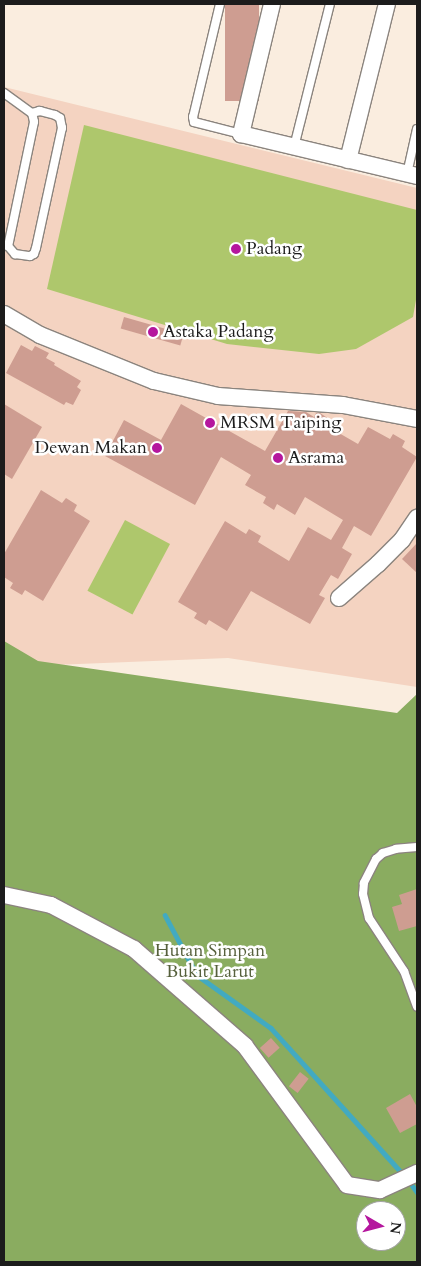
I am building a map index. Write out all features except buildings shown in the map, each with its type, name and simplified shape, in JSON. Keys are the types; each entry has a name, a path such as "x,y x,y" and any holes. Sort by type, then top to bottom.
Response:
{"street":[{"path":"272,4 241,134 412,175"},
{"path":"348,160 387,4"},
{"path":"4,314 57,342 154,381 218,396 343,405 417,418"},
{"path":"339,598 402,540 417,518"},
{"path":"4,895 51,906 134,949 245,1046 347,1185 380,1190 417,1172"}],"lane":[{"path":"220,4 193,116 194,122 241,134"},
{"path":"294,147 330,4"},
{"path":"4,93 32,113 34,122 8,246 15,254 30,256 34,254 36,248 62,128 60,118 55,115 40,111 32,113"},
{"path":"412,175 417,129"},
{"path":"417,847 396,849 382,853 376,859 364,883 363,894 369,918 404,971 417,1007"}],"shaded area":[{"name":"MRSM Taiping","path":"4,87 417,188 417,687 228,658 4,667"}],"green space":[{"name":"Padang","path":"84,125 417,210 417,294 413,317 356,349 319,354 227,344 47,289"},
{"path":"125,520 170,544 132,615 87,591"},
{"name":"Hutan Simpan Bukit Larut","path":"4,641 38,661 397,713 417,694 417,1262 4,1262"}],"waterway":[{"path":"165,915 197,975 271,1028 404,1175"},
{"path":"409,1181 417,1192"}],"place":[{"name":"Padang","path":"236,249"},
{"name":"Astaka Padang","path":"153,332"},
{"name":"MRSM Taiping","path":"210,423"},
{"name":"Dewan Makan","path":"157,448"},
{"name":"Asrama","path":"278,458"}]}
